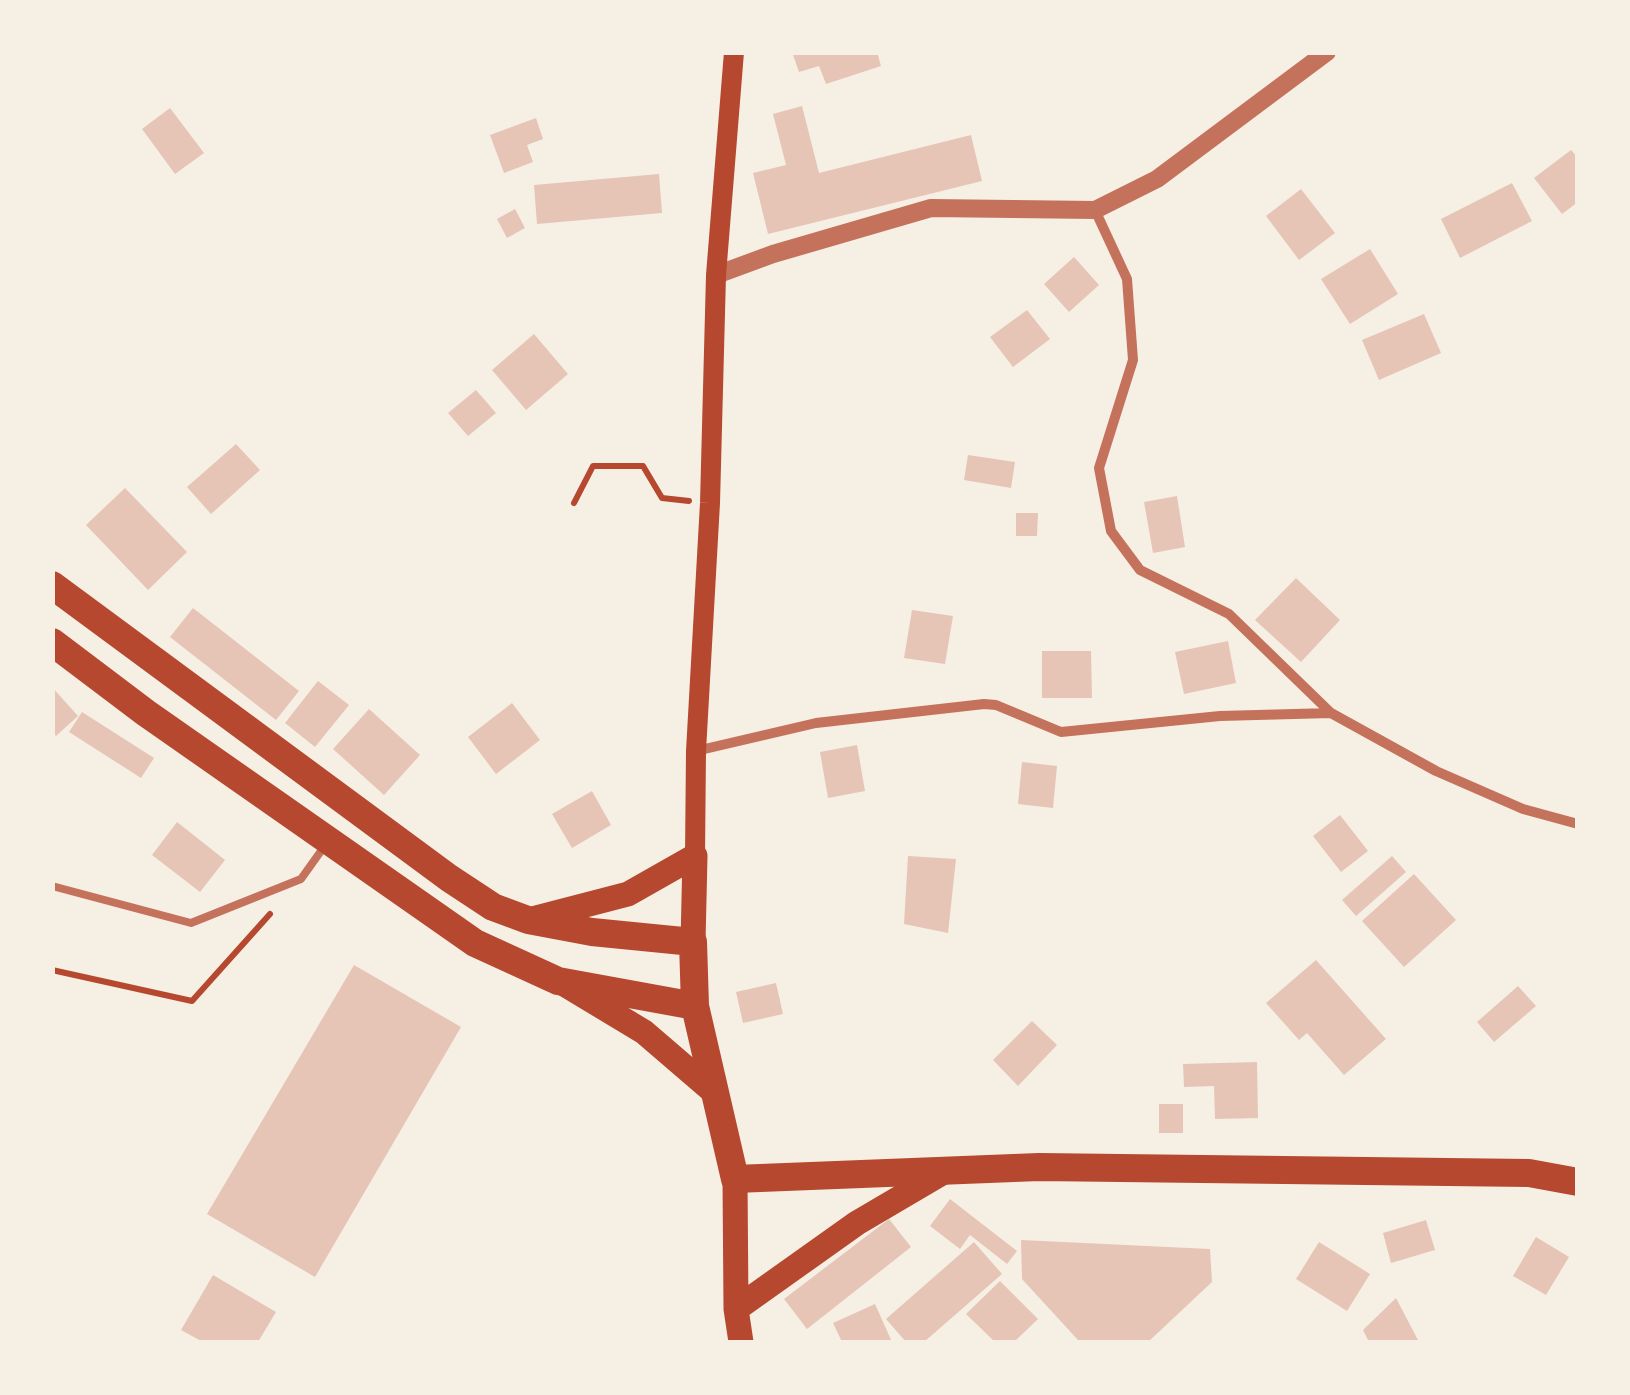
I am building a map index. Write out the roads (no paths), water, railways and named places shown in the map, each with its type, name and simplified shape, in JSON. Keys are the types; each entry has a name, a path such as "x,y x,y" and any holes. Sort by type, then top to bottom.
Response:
{"highway":[{"path":"52,585 493,908 528,920 592,932 692,942 695,1006 735,1179 1039,1167 1529,1173 1578,1182"},
{"path":"52,642 146,713 475,943 558,980 695,1006"}],"main road":[{"path":"692,942 716,275 734,52"},
{"path":"528,920 628,894 696,856"},
{"path":"558,980 644,1032 715,1093"},
{"path":"736,1309 857,1223 942,1173"},
{"path":"735,1179 736,1309 742,1342"}],"street":[{"path":"716,275 773,254 931,208 1095,210 1157,178 1327,52"},
{"path":"1095,210 1127,279 1133,360 1099,468 1111,531 1140,570 1229,614 1331,712 1436,771 1523,809 1578,824"},
{"path":"696,751 816,722 984,704 1061,732 1220,716 1331,712"}],"lane":[{"path":"52,886 191,923 301,880 328,841"}]}
